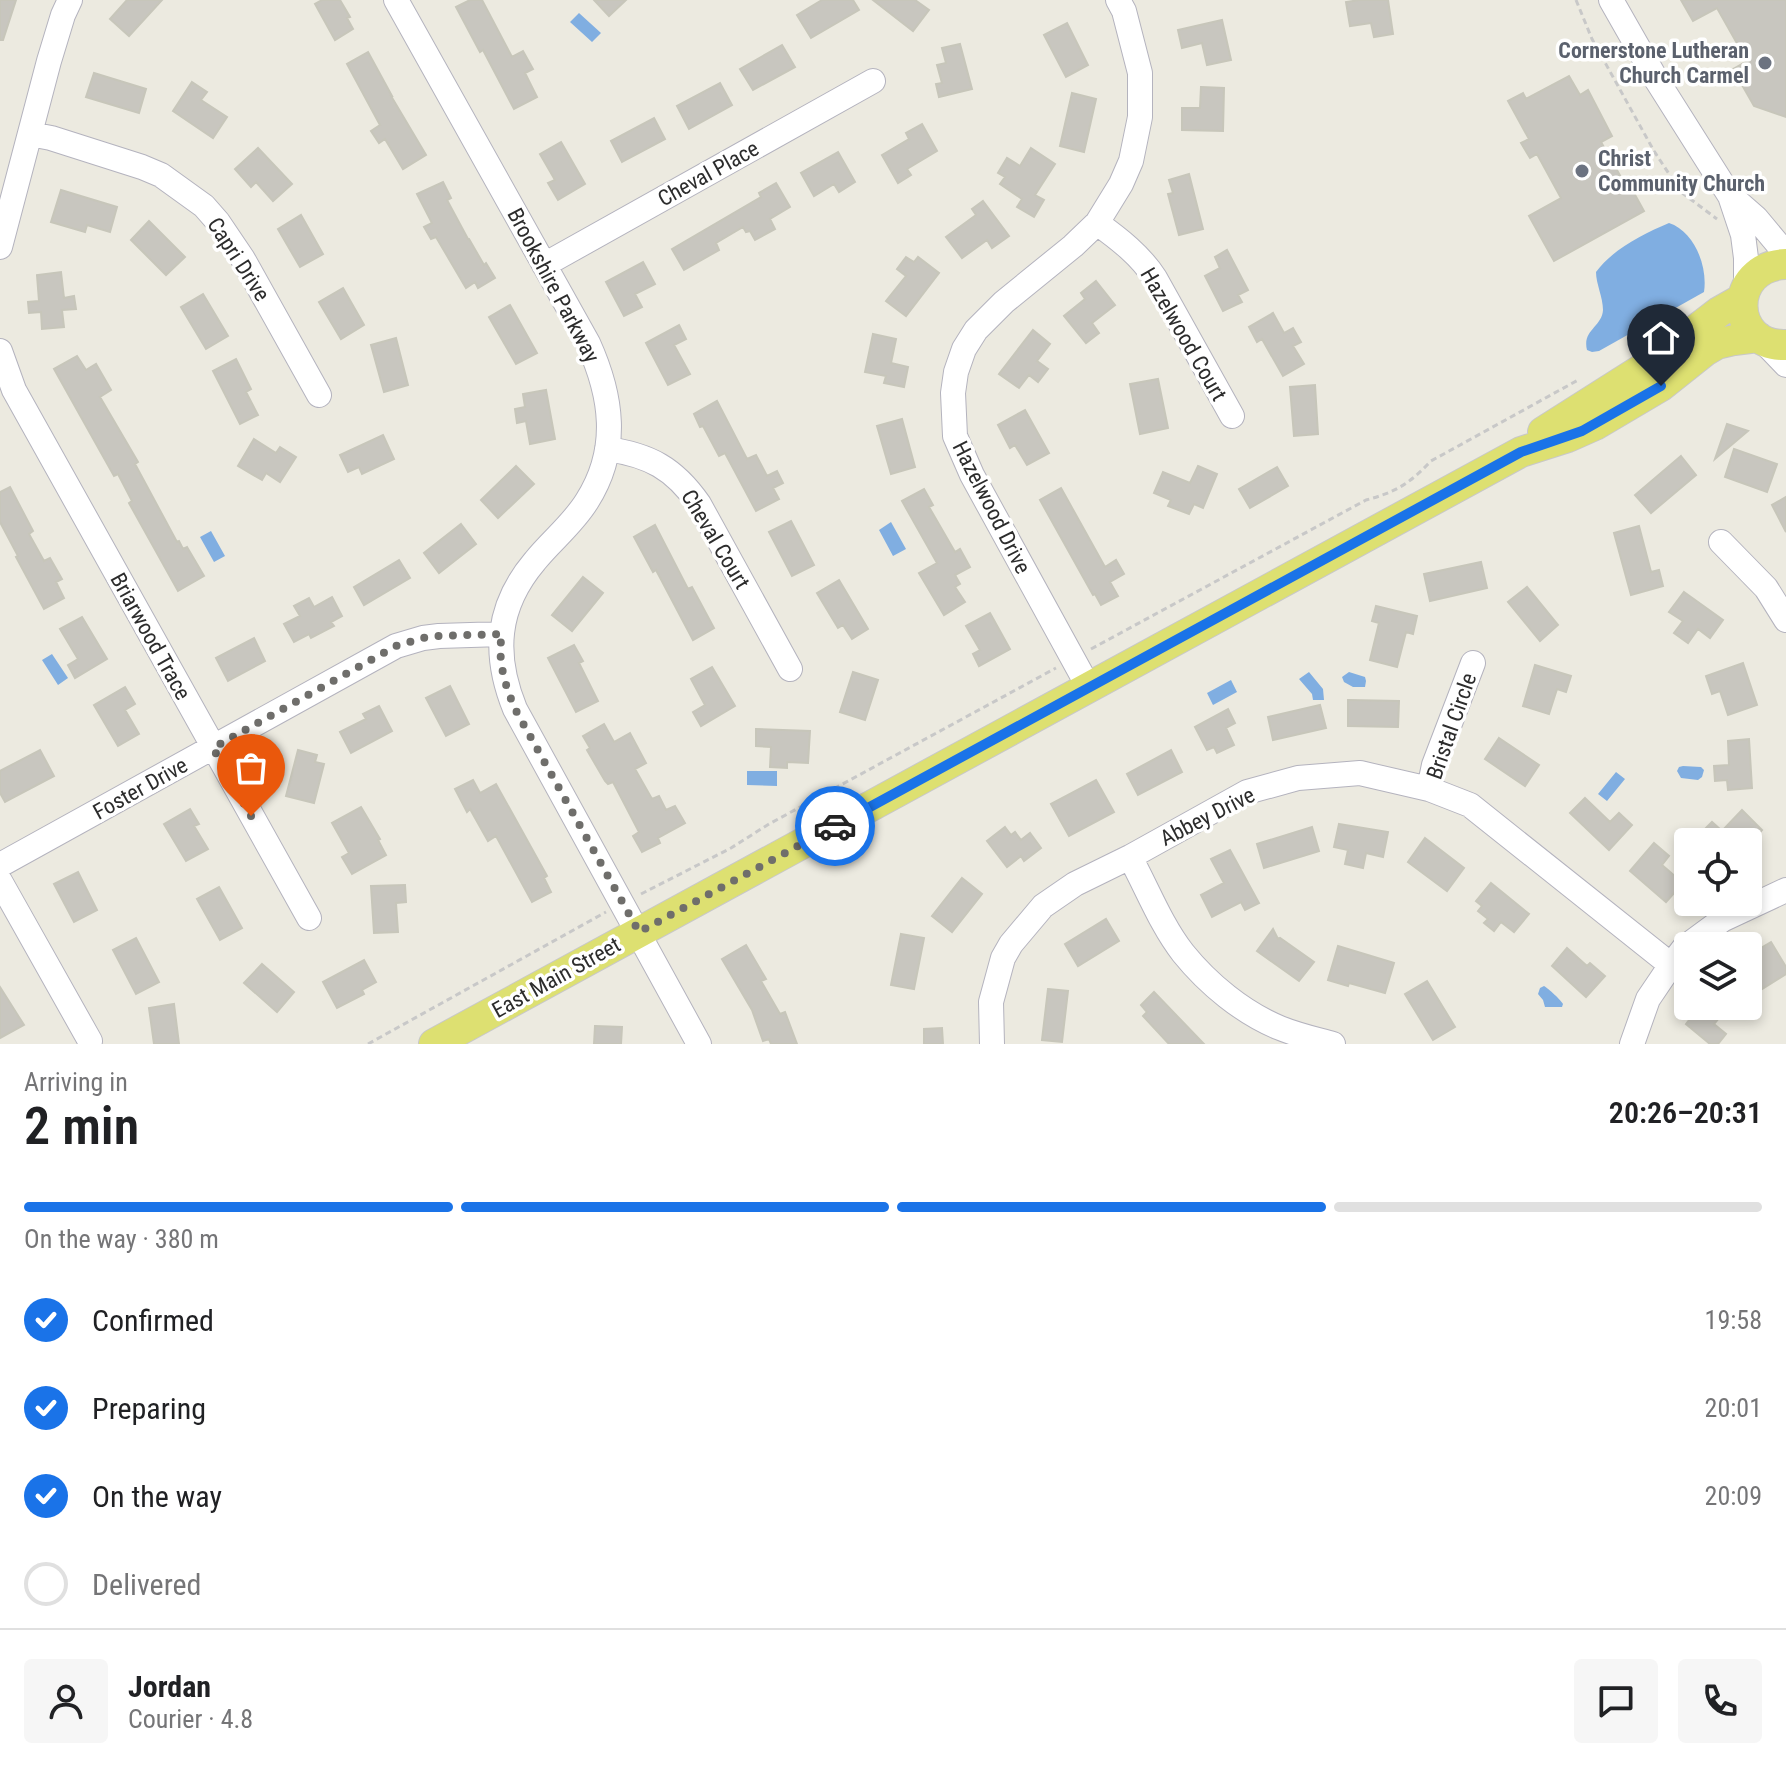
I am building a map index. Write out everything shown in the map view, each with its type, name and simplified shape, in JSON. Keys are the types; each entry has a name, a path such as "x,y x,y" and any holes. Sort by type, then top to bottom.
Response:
{"main road":[{"name":"East Main Street","path":"1521,452 1547,428 1658,359 1744,293 1758,272 1776,264 1786,264"},
{"path":"1744,293 1742,310 1750,330 1769,341"},
{"name":"East Main Street","path":"434,1044 1521,452 1595,425 1661,386 1717,344 1734,340 1769,341"}],"street":[{"path":"0,247 56,38 70,0"},
{"name":"Brookshire Parkway","path":"396,0 588,343 607,394 610,429 597,482 587,501 517,584 506,608 500,644 502,665 506,688 515,709 699,1044"},
{"name":"Hazelwood Drive","path":"1089,688 972,475 955,436 953,393 964,349 976,330 1004,302 1097,223 1131,161 1140,117 1140,73 1124,11 1118,0"},
{"path":"1611,0 1656,79 1730,196 1743,235 1746,258 1744,293"},
{"name":"Cheval Place","path":"544,265 873,81"},
{"name":"Capri Drive","path":"30,134 51,138 161,175 204,206 243,259 319,395"},
{"path":"1730,196 1756,218 1786,254"},
{"name":"Hazelwood Court","path":"1097,223 1145,263 1232,416"},
{"path":"1769,341 1786,365"},
{"name":"Briarwood Trace","path":"0,351 14,390 309,918"},
{"name":"Cheval Court","path":"607,449 658,463 688,488 790,669"},
{"path":"1721,542 1766,588 1786,620"},
{"name":"Foster Drive","path":"0,865 396,646 439,636 502,634"},
{"name":"Bristal Circle","path":"1429,789 1434,765 1473,663"},
{"name":"Abbey Drive","path":"992,1044 991,1002 999,970 1011,944 1034,915 1053,898 1247,792 1298,778 1360,773 1429,789 1470,805 1671,965"},
{"path":"1130,857 1164,923 1183,953 1206,978 1248,1012 1280,1028 1333,1044"},
{"path":"0,881 90,1041"},
{"path":"1632,1044 1648,999 1684,948 1722,920 1786,890"}],"path":[{"path":"1576,0 1592,39 1674,182 1681,192 1724,225"},
{"path":"1087,652 1366,500 1389,494 1413,480 1431,461 1587,376"},
{"path":"637,896 731,848 782,816 1060,666"},
{"path":"368,1044 605,913"}],"water":[{"path":"579,13 601,33 592,42 570,22"},
{"path":"1669,223 1692,241 1704,271 1704,292 1599,351 1587,350 1587,338 1603,310 1596,272 1620,249"},
{"path":"891,522 906,549 893,556 879,530"},
{"path":"211,531 225,556 214,562 200,537"},
{"path":"52,654 68,678 58,685 42,660"},
{"path":"1309,672 1323,689 1324,700 1313,700 1312,694 1299,679"},
{"path":"1349,672 1365,677 1365,687 1353,687 1344,682 1342,677"},
{"path":"1231,680 1237,692 1213,705 1207,693"},
{"path":"1683,766 1701,767 1704,770 1702,777 1698,780 1681,778 1677,771"},
{"path":"747,771 777,771 777,786 747,785"},
{"path":"1616,772 1625,779 1607,801 1598,794"},
{"path":"1544,986 1560,1000 1562,1007 1545,1007 1538,994"}],"building":[{"path":"0,0 16,0 3,40 0,40"},
{"path":"127,0 162,0 129,36 110,19"},
{"path":"322,0 340,0 353,29 335,40 315,4"},
{"path":"470,0 482,0 512,57 523,51 533,69 525,73 537,97 514,109 456,7"},
{"path":"594,0 626,0 609,16"},
{"path":"822,0 853,0 859,10 811,38 797,15"},
{"path":"873,0 915,0 929,10 913,31"},
{"path":"1388,0 1393,34 1374,37 1371,23 1350,26 1346,2"},
{"name":"Cornerstone Lutheran Church Carmel","path":"1681,0 1786,0 1786,117 1754,106 1733,69 1747,61 1717,8 1693,21"},
{"path":"1222,20 1231,60 1207,65 1202,43 1182,48 1178,30"},
{"path":"1067,23 1088,65 1066,77 1044,35"},
{"path":"960,44 972,89 939,97 936,84 942,83 937,65 946,63 942,48"},
{"path":"782,45 795,67 753,90 740,69"},
{"path":"368,52 426,155 403,169 385,139 379,143 371,131 380,125 347,64"},
{"path":"94,73 146,89 139,113 86,97"},
{"name":"Christ Community Church","path":"1569,76 1580,95 1588,90 1612,136 1601,142 1644,211 1554,261 1529,216 1561,198 1537,154 1530,158 1521,143 1529,139 1508,101 1523,93 1526,99"},
{"path":"192,82 207,92 201,100 227,117 213,138 173,111"},
{"path":"720,83 732,105 689,129 677,106"},
{"path":"1201,87 1224,88 1223,131 1182,130 1182,108 1200,108"},
{"path":"1072,93 1096,99 1084,152 1060,146"},
{"path":"654,118 665,139 622,162 611,141"},
{"path":"922,124 937,151 907,169 911,175 898,183 882,155 909,139 906,133"},
{"path":"561,142 585,184 558,200 548,183 555,180 540,154"},
{"path":"258,148 292,184 273,201 256,182 251,187 235,169"},
{"path":"1031,148 1055,164 1035,195 1044,200 1034,217 1017,207 1022,199 1000,184 1005,177 998,173 1007,158 1020,166"},
{"path":"838,152 855,182 839,192 834,184 814,196 801,173"},
{"path":"1189,174 1203,229 1179,235 1168,194 1173,193 1169,180"},
{"path":"443,182 451,198 447,200 468,239 495,278 478,288 475,282 466,288 436,237 431,239 424,227 432,223 417,194"},
{"path":"776,183 790,207 770,219 775,229 755,240 750,231 746,232 743,227 716,243 719,250 684,270 672,249 761,197 759,193"},
{"path":"61,190 117,207 110,232 87,225 85,232 51,222"},
{"path":"983,201 1009,236 992,248 987,240 962,258 946,237 976,215 972,209"},
{"path":"301,215 323,254 300,267 278,229"},
{"path":"149,221 185,257 166,275 131,240"},
{"path":"1227,250 1248,290 1238,295 1242,302 1223,311 1205,276 1220,268 1215,257"},
{"path":"906,257 914,262 918,257 939,273 906,316 886,301 906,276 897,269"},
{"path":"643,262 655,284 635,294 642,307 624,316 606,282"},
{"path":"61,272 64,298 74,296 76,309 62,310 64,327 42,329 41,312 29,313 28,302 39,301 37,275"},
{"path":"1096,281 1115,305 1092,323 1099,333 1086,343 1064,316 1085,299 1081,293"},
{"path":"343,288 364,325 341,339 319,302"},
{"path":"203,294 228,336 206,349 181,307"},
{"path":"510,305 537,353 516,364 489,317"},
{"path":"1273,313 1284,333 1293,328 1301,342 1293,346 1304,364 1283,376 1262,339 1257,342 1249,327"},
{"path":"679,325 686,339 674,345 690,374 668,385 646,343"},
{"path":"1033,330 1050,344 1037,361 1048,369 1038,382 1029,375 1019,388 999,374"},
{"path":"873,334 896,339 891,363 908,367 904,387 884,383 886,376 865,372"},
{"path":"396,338 408,385 384,392 371,345"},
{"path":"77,356 86,370 96,364 111,390 100,397 138,462 135,464 177,542 183,549 187,547 204,576 178,591 129,503 132,501 118,474 114,476 54,369"},
{"path":"236,359 251,389 246,392 258,415 240,424 213,371"},
{"path":"1158,379 1168,428 1140,434 1130,384"},
{"path":"1315,385 1318,434 1294,436 1290,387"},
{"path":"546,390 555,439 530,444 526,421 517,423 515,409 525,407 523,394"},
{"path":"717,401 747,459 756,455 767,476 777,471 783,483 773,488 779,499 756,511 725,453 719,456 694,414"},
{"path":"1025,410 1049,453 1027,465 1015,445 1010,448 998,425"},
{"path":"902,419 915,467 891,474 877,426"},
{"path":"1727,424 1748,431 1715,459"},
{"path":"383,435 394,459 362,474 359,467 348,472 340,455"},
{"path":"254,439 276,453 280,447 296,457 280,482 266,473 262,480 238,466"},
{"path":"1734,449 1777,464 1767,492 1725,477"},
{"path":"1681,456 1696,475 1651,513 1635,495"},
{"path":"516,466 534,484 498,518 481,500"},
{"path":"1198,466 1217,474 1203,508 1194,504 1189,514 1168,506 1171,500 1154,493 1163,472 1190,483"},
{"path":"1277,467 1288,486 1250,508 1239,489"},
{"path":"10,487 33,531 29,534 44,561 50,558 62,579 56,582 64,598 44,609 0,522 0,492"},
{"path":"1061,488 1105,567 1116,560 1124,574 1110,582 1118,596 1101,605 1040,500"},
{"path":"924,489 933,505 929,507 955,552 960,549 970,567 955,575 960,584 955,587 965,602 944,615 919,573 937,563 902,501"},
{"path":"1786,497 1786,532 1772,505"},
{"path":"791,521 814,565 792,576 769,532"},
{"path":"461,524 476,544 439,573 424,553"},
{"path":"655,525 688,589 692,587 714,628 693,640 656,570 653,572 634,537"},
{"path":"1639,526 1651,572 1659,570 1663,586 1631,595 1614,533"},
{"path":"399,560 410,578 364,605 354,587"},
{"path":"1481,562 1487,588 1430,601 1424,574"},
{"path":"583,577 603,593 572,631 552,615"},
{"path":"839,580 868,629 852,639 843,625 838,628 817,593"},
{"path":"1527,587 1558,625 1540,641 1508,602"},
{"path":"1684,592 1723,620 1710,638 1698,629 1688,643 1674,633 1683,621 1669,612"},
{"path":"332,597 342,616 331,622 334,626 311,638 309,634 294,642 284,624 300,616 294,606 309,598 314,607"},
{"path":"1376,606 1417,616 1413,634 1406,632 1397,667 1370,660 1379,623 1372,621"},
{"path":"990,613 1010,649 979,666 973,654 980,650 966,626"},
{"path":"82,617 107,659 75,678 68,665 78,659 60,629"},
{"path":"254,638 265,661 228,681 216,658"},
{"path":"574,645 583,661 579,663 598,701 576,712 548,658"},
{"path":"1743,663 1757,705 1728,715 1720,691 1712,694 1706,676"},
{"path":"1535,665 1571,676 1566,692 1557,689 1549,714 1523,706"},
{"path":"712,667 735,706 701,726 693,712 705,705 691,679"},
{"path":"853,672 878,680 865,720 840,712"},
{"path":"450,686 469,724 446,736 426,698"},
{"path":"125,687 135,704 125,710 139,734 118,746 94,705"},
{"path":"1348,700 1399,701 1398,727 1348,726"},
{"path":"1320,705 1326,728 1273,740 1268,717"},
{"path":"379,706 392,731 351,753 340,732 366,719 363,714"},
{"path":"1228,709 1235,723 1226,728 1234,745 1217,753 1214,747 1207,750 1195,727"},
{"path":"604,724 614,742 630,733 646,763 635,769 652,799 659,796 666,810 675,806 685,823 658,838 660,843 642,852 633,836 639,832 613,782 608,784 605,781 587,750 590,748 583,736"},
{"path":"756,729 810,731 808,763 787,762 787,768 770,767 771,747 756,746"},
{"path":"1499,738 1539,765 1525,786 1485,759"},
{"path":"1749,739 1752,788 1728,790 1727,780 1715,781 1714,766 1729,765 1728,741"},
{"path":"40,750 54,776 5,802 0,793 0,771"},
{"path":"298,750 317,755 315,762 324,764 314,803 286,796"},
{"path":"1171,750 1182,772 1138,795 1127,774"},
{"path":"473,780 480,793 496,784 547,876 544,878 551,892 532,902 496,836 488,841 470,809 467,812 455,789"},
{"path":"1096,780 1114,812 1069,836 1051,804"},
{"path":"1585,798 1610,822 1619,813 1632,825 1609,850 1570,813"},
{"path":"361,807 386,855 352,874 342,857 349,853 332,823"},
{"path":"190,809 199,824 194,826 208,849 186,861 164,824"},
{"path":"1742,810 1760,828 1725,828"},
{"path":"1339,824 1388,832 1383,857 1366,853 1363,868 1345,864 1348,850 1334,847"},
{"path":"1005,827 1011,835 1015,832 1021,840 1030,833 1041,848 1024,861 1021,856 1007,867 987,841"},
{"path":"1312,827 1319,851 1264,868 1257,844"},
{"path":"1425,838 1464,868 1447,891 1408,862"},
{"path":"1654,843 1669,856 1662,865 1674,875 1674,893 1666,902 1630,871"},
{"path":"1230,850 1259,903 1245,910 1241,902 1212,917 1201,895 1224,883 1211,859"},
{"path":"78,872 97,910 74,922 54,884"},
{"path":"962,878 982,894 952,932 932,916"},
{"path":"1491,883 1529,914 1514,932 1501,922 1494,931 1484,923 1488,919 1478,911 1482,906 1476,901"},
{"path":"405,885 406,902 396,903 398,932 374,933 371,886"},
{"path":"219,887 242,928 220,940 197,899"},
{"path":"1106,919 1119,941 1078,966 1065,944"},
{"path":"1273,929 1278,939 1314,962 1299,981 1257,951"},
{"path":"901,934 924,938 914,989 891,985"},
{"path":"136,938 159,982 136,994 113,950"},
{"path":"1771,942 1786,967 1786,974 1762,989 1762,947"},
{"path":"746,945 766,979 761,981 780,1014 785,1012 797,1044 771,1044 769,1039 763,1041 752,1010 722,959"},
{"path":"1338,946 1394,963 1385,993 1328,980"},
{"path":"1567,948 1587,966 1590,963 1605,976 1586,997 1552,966"},
{"path":"364,960 376,982 362,990 364,994 337,1008 323,982"},
{"path":"262,964 294,992 277,1012 244,983"},
{"path":"1427,981 1455,1027 1433,1040 1405,994"},
{"path":"0,987 24,1025 0,1038"},
{"path":"1048,989 1068,991 1062,1042 1042,1040"},
{"path":"1154,992 1204,1044 1169,1044 1143,1016 1147,1012 1141,1005"},
{"path":"174,1004 179,1044 154,1044 149,1008"},
{"path":"1689,1020 1717,1020 1714,1024 1726,1034 1718,1044 1710,1044 1686,1024"},
{"path":"595,1026 622,1027 621,1044 594,1044"},
{"path":"942,1028 943,1044 924,1044 924,1029"}],"way so far":[{"path":"251,816 213,748 396,646 439,636 502,634 502,665 506,688 515,709 639,932 835,826"}],"place":[{"name":"Cornerstone Lutheran Church Carmel","path":"1765,63"},
{"name":"Christ Community Church","path":"1582,171"}],"route":[{"path":"835,826 1521,452 1582,431 1661,386"}]}
